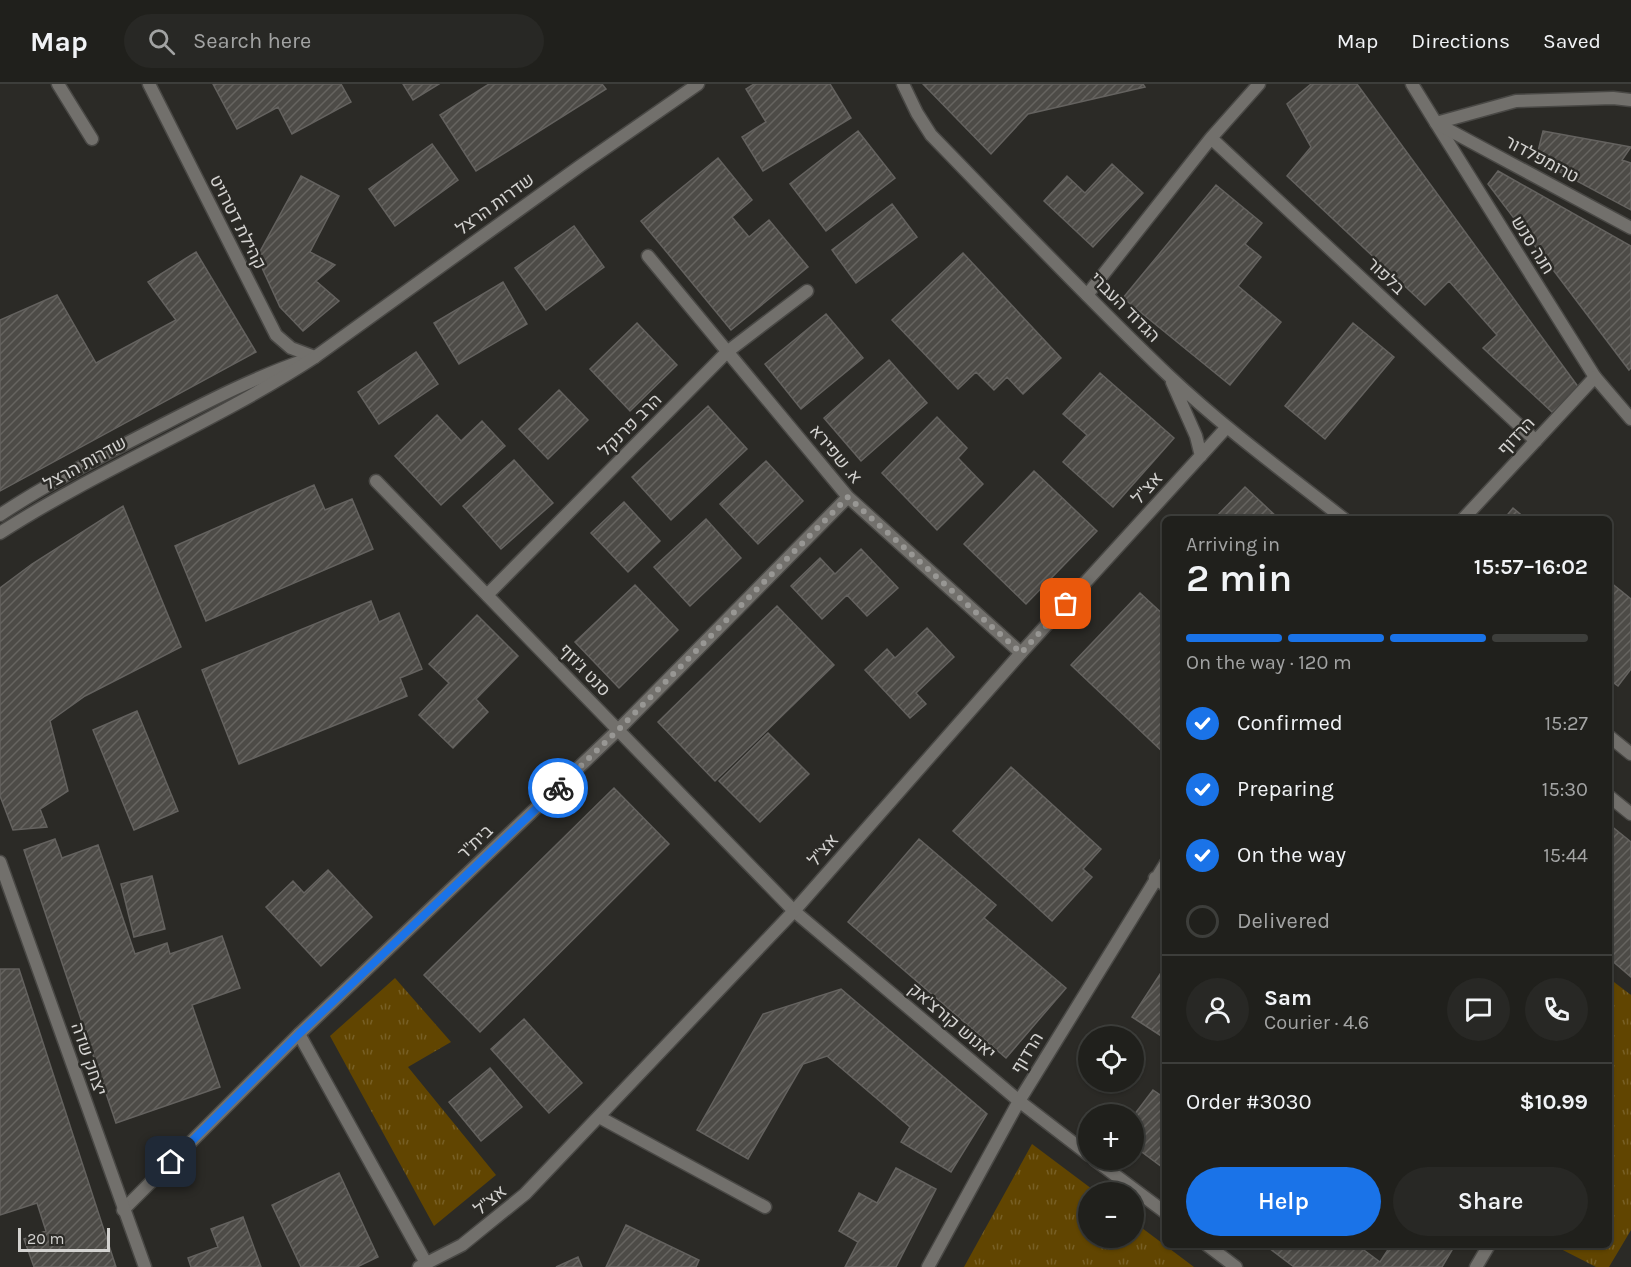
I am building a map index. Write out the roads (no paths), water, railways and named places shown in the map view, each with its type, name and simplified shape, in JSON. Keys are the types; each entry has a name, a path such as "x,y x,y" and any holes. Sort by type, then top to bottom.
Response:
{"street":[{"path":"58,84 92,139"},
{"name":"קהילת דטרויט","path":"149,84 276,335 291,348 315,357"},
{"name":"שדרות הרצל","path":"0,533 98,475 272,385 315,357 698,84"},
{"path":"1087,295 1211,138 1259,84"},
{"name":"חנה סנש","path":"1412,84 1595,377 1631,419"},
{"name":"הגדוד העברי","path":"906,88 931,135 1169,376 1227,427 1340,516"},
{"path":"1436,123 1516,101 1631,100"},
{"name":"טרומפלדור","path":"1436,123 1631,228"},
{"name":"בלפור","path":"1211,138 1536,441"},
{"name":"א. שפירא","path":"648,256 848,497 1021,653"},
{"name":"הרב פרנקל","path":"487,595 727,352 807,291"},
{"name":"שדרות הרצל","path":"0,515 90,462 200,406 275,370 315,357"},
{"path":"1169,376 1196,436 1201,456"},
{"name":"הרדוף","path":"1466,516 1595,377"},
{"name":"אצ\"ל","path":"422,1265 462,1245 525,1194 599,1117 794,911 1021,653 1227,427"},
{"name":"סנט ג'וזף","path":"376,481 794,911"},
{"name":"בית\"ר","path":"123,1210 299,1034 618,730 848,497"},
{"path":"1612,739 1631,754"},
{"path":"1612,799 1631,814"},
{"name":"יצחק שדה","path":"0,862 145,1267"},
{"name":"הרדוף","path":"928,1267 1019,1101 1162,868"},
{"path":"1155,878 1162,883"},
{"name":"יאנוש קורצ'אק","path":"794,911 1019,1101 1078,1147"},
{"path":"299,1034 422,1265"},
{"path":"599,1117 765,1207"},
{"path":"1108,1170 1162,1210"},
{"path":"1211,1248 1236,1267"},
{"path":"1476,1267 1487,1248"}]}
